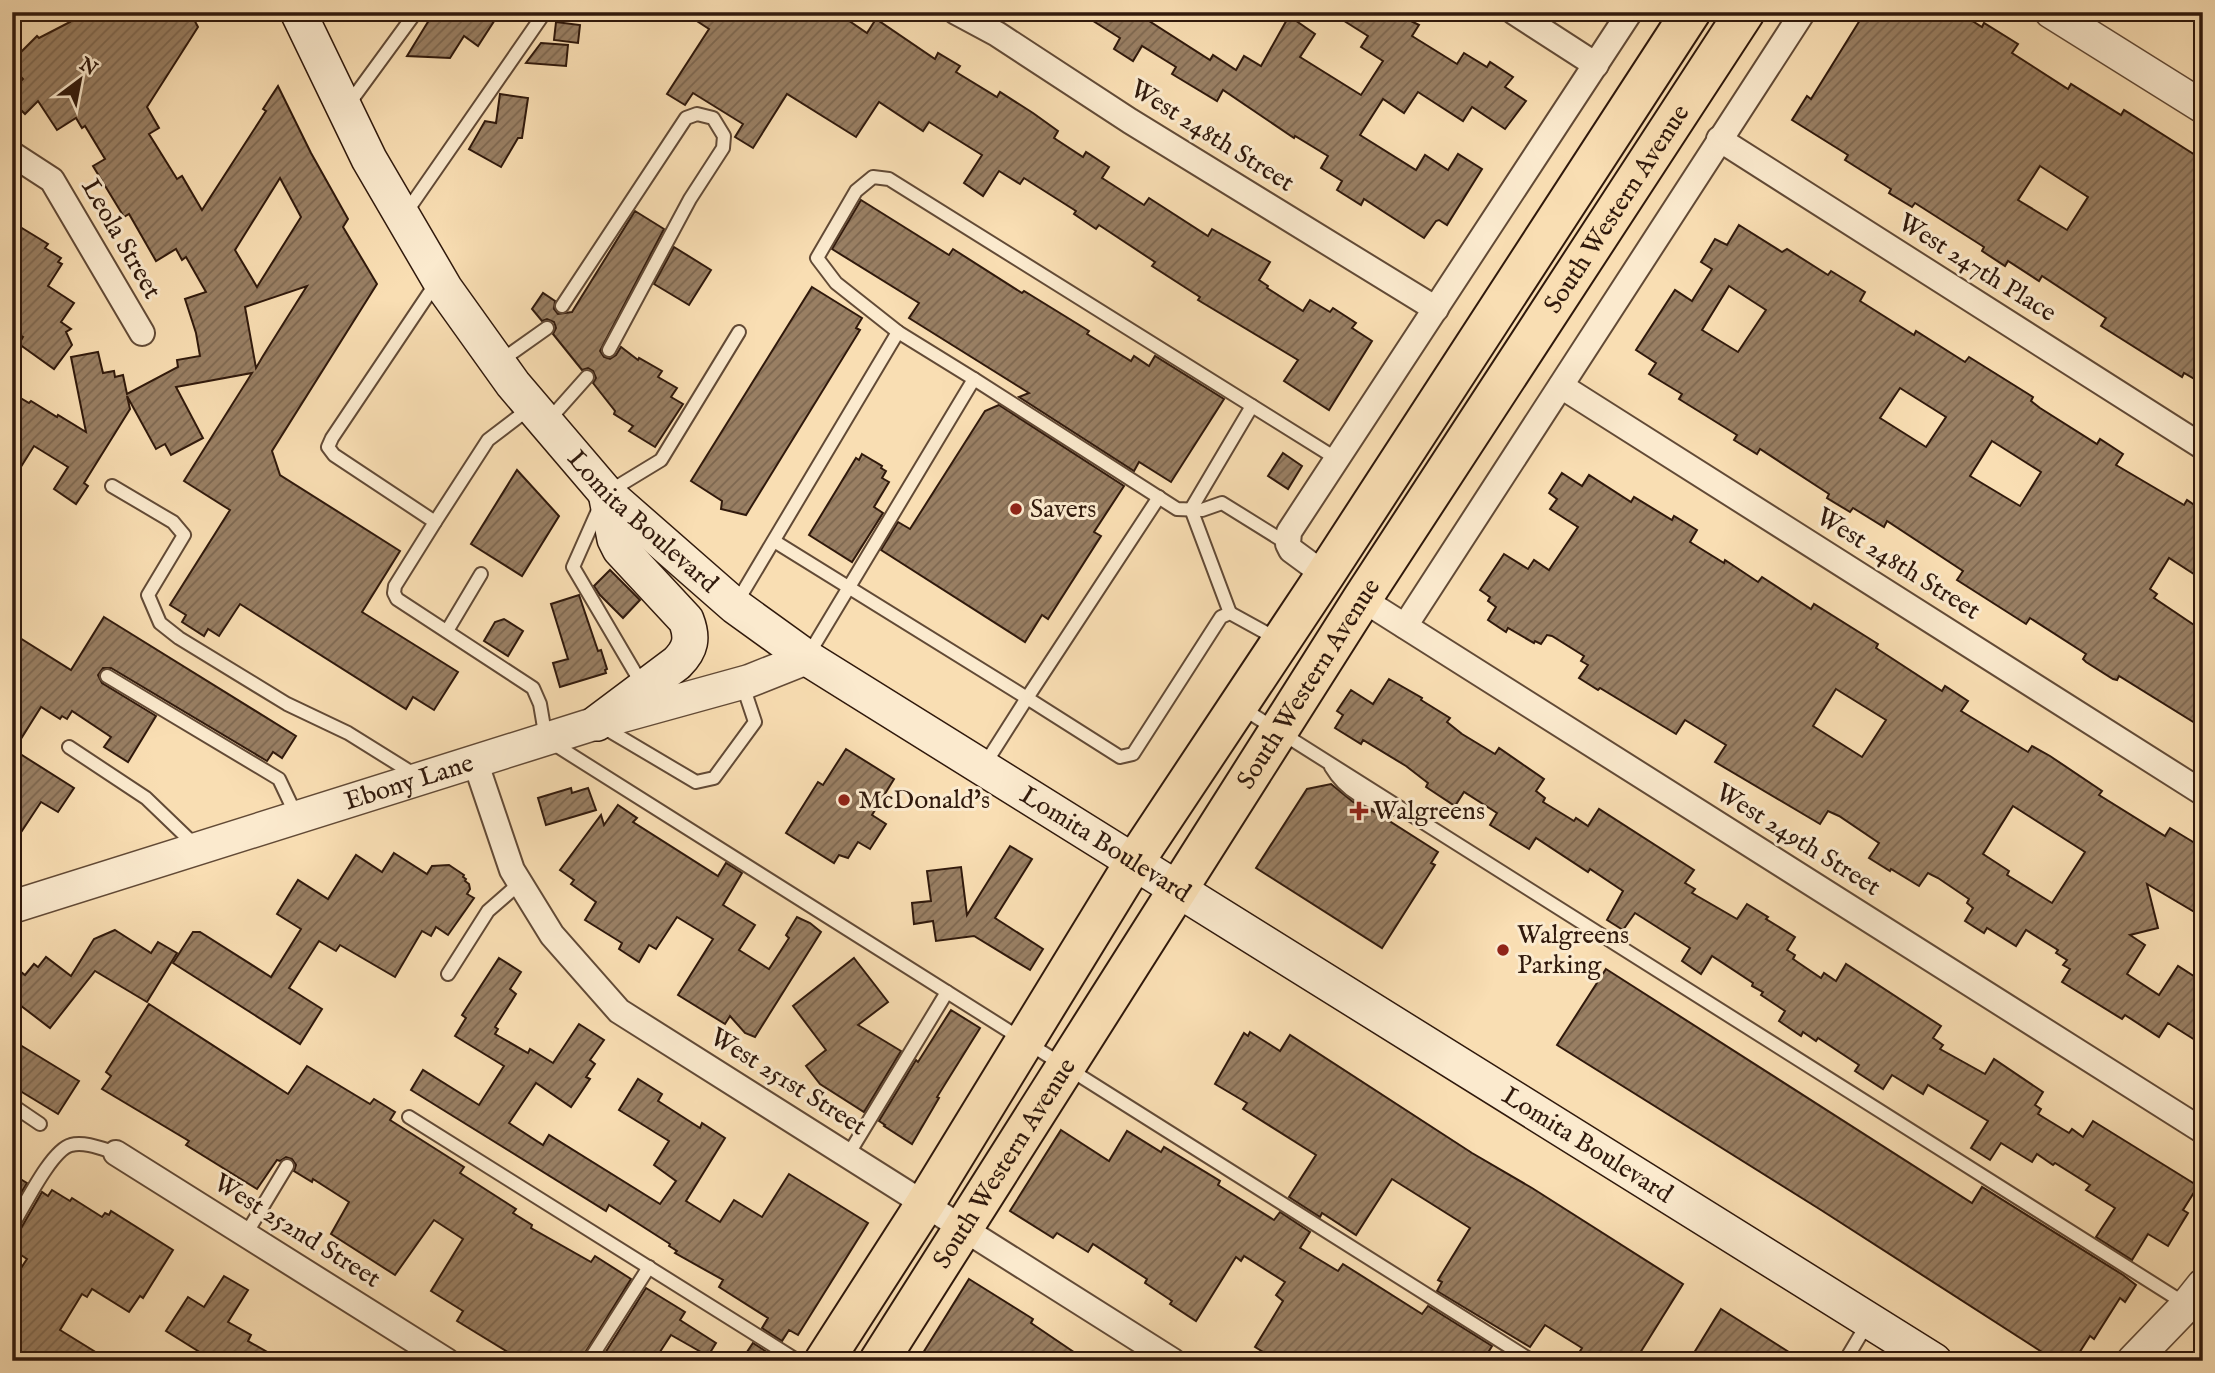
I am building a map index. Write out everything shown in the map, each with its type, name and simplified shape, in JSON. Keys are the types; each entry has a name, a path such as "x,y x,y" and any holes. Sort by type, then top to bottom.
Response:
{"main road":[{"name":"Lomita Boulevard","path":"298,12 369,159 402,217 438,278 498,363 606,493 735,606 807,658 1934,1361"},
{"name":"South Western Avenue","path":"824,1361 925,1204 1135,861 1325,575 1691,12"},
{"name":"South Western Avenue","path":"879,1361 1362,599 1745,12"},
{"path":"597,723 685,654 691,632 677,610 620,549 615,539 606,493"}],"street":[{"name":"West 248th Street","path":"956,12 997,34 1130,121 1436,309"},
{"path":"1514,12 1596,65"},
{"path":"1288,544 1289,532 1630,12"},
{"name":"South Western Avenue","path":"1405,626 1803,12"},
{"path":"2051,12 2203,107"},
{"name":"West 247th Place","path":"1719,139 2203,447"},
{"name":"Leola Street","path":"12,154 52,180 142,333"},
{"name":"West 248th Street","path":"1561,386 2203,793"},
{"name":"South Western Avenue","path":"1288,544 1296,556 1325,575"},
{"name":"West 249th Street","path":"1362,599 2203,1131"},
{"name":"Ebony Lane","path":"12,907 597,723 742,683 807,658"},
{"name":"West 251st Street","path":"475,761 512,870 552,935 619,1011 1173,1361"},
{"name":"West 252nd Street","path":"116,1153 447,1361"},
{"path":"2133,1361 2198,1301"}],"lane":[{"path":"345,109 416,12"},
{"path":"402,217 545,12"},
{"path":"562,306 686,118 697,114 713,118 724,136 723,148 690,199 608,350"},
{"path":"1288,544 1222,503 1202,510 1177,509 898,332 836,283 817,258 856,191 873,177 889,179 1337,459"},
{"path":"435,522 334,455 328,447 438,278"},
{"path":"498,363 547,328"},
{"path":"644,688 573,567 606,493 661,460 739,332"},
{"path":"735,606 898,332"},
{"path":"587,377 539,414 488,440 396,586 394,593 397,599 533,688 540,704 546,739 1532,1361"},
{"path":"807,658 974,379"},
{"path":"1191,509 1252,406"},
{"path":"112,486 173,522 184,535 148,595 160,623 203,654 287,704 348,733 421,778"},
{"path":"983,768 1159,497"},
{"path":"1191,509 1230,613 1281,642"},
{"path":"774,541 1120,757 1133,754 1221,617 1230,613"},
{"path":"447,631 481,574"},
{"path":"107,676 278,779 297,817"},
{"path":"597,723 696,782 714,778 755,722 742,683"},
{"path":"1239,706 2198,1301"},
{"path":"69,747 146,798 198,848"},
{"path":"448,974 488,911 520,883"},
{"path":"848,1155 947,992"},
{"path":"12,1105 40,1124"},
{"path":"409,1117 798,1361"},
{"path":"12,1226 56,1156 71,1144 116,1153"},
{"path":"246,1234 287,1166"},
{"path":"589,1361 649,1267"},
{"path":"1845,1361 1869,1320"}],"building":[{"path":"64,12 190,12 198,27 147,107 159,128 149,134 177,179 182,176 202,210 266,111 263,109 278,86 348,219 343,227 377,284 272,451 280,475 400,551 362,612 458,672 434,710 413,697 406,709 240,604 219,636 208,629 204,636 182,622 186,615 170,605 230,510 184,481 252,373 176,387 203,438 171,455 165,444 156,449 127,396 130,409 84,483 88,486 76,504 54,489 68,467 34,446 12,481 12,393 86,432 71,357 98,352 103,373 114,371 115,377 123,375 127,394 178,367 177,360 200,356 185,299 206,292 186,257 182,260 176,249 156,261 129,214 124,217 93,166 105,159 85,126 82,128 76,118 57,130 38,101 25,114 12,101 12,90 23,79 15,71 19,67 12,61 37,36 39,38 70,22","holes":["280,178 301,217 257,287 235,250","307,286 263,356 256,368 245,307"]},
{"path":"434,12 500,12 478,46 464,36 450,58 407,56"},
{"path":"683,12 836,12 867,33 876,19 935,59 938,53 960,66 956,72 997,97 1000,92 1033,113 1058,131 1054,138 1083,157 1086,152 1109,167 1102,178 1144,205 1149,198 1208,236 1212,229 1270,262 1259,280 1268,286 1267,288 1303,311 1310,300 1330,312 1333,308 1356,323 1352,328 1372,341 1329,410 1284,381 1298,360 1198,300 1200,297 1152,266 1155,262 1099,225 1096,229 1074,214 1076,211 1024,178 1020,184 999,171 983,196 964,183 982,155 929,122 923,131 879,102 856,137 787,94 753,148 735,137 743,124 693,93 685,105 667,94 709,29"},
{"path":"1079,12 1135,12 1210,60 1213,55 1236,70 1244,56 1261,66 1289,16 1315,34 1300,57 1361,95 1383,61 1361,47 1368,36 1330,12 1417,12 1411,21 1419,25 1412,36 1457,64 1464,53 1487,67 1490,62 1513,77 1505,87 1526,101 1505,129 1472,107 1463,121 1418,92 1404,113 1383,99 1360,135 1416,170 1425,155 1448,170 1458,154 1482,169 1447,225 1436,221 1424,238 1364,199 1361,205 1337,190 1342,181 1321,168 1328,156 1295,136 1294,138 1223,90 1217,101 1172,74 1176,67 1142,46 1133,61 1114,49 1120,38"},
{"path":"1865,12 1958,12 1982,27 1984,23 2018,44 2012,53 2068,89 2071,84 2121,115 2124,110 2203,160 2203,384 2184,373 2182,377 2101,326 2106,318 2042,276 2039,281 2008,261 2005,266 1982,251 1984,247 1915,203 1912,207 1889,193 1891,189 1845,160 1848,155 1792,120 1807,96 1811,99","holes":["2040,166 2088,197 2067,230 2018,200"]},
{"path":"556,22 580,25 578,43 554,40"},
{"path":"541,43 568,45 566,66 526,63"},
{"path":"500,94 528,98 522,138 518,138 501,167 469,149 485,121 496,123"},
{"path":"861,200 949,255 953,249 1022,293 1024,291 1089,331 1087,334 1131,361 1134,356 1149,366 1155,356 1224,399 1171,482 1139,462 1134,471 1019,397 1029,393 909,318 919,303 832,249"},
{"path":"635,211 664,229 600,351 604,357 610,359 621,347 638,360 639,358 662,371 658,377 677,388 671,397 683,404 655,447 629,431 633,426 614,414 615,411 593,383 596,378 593,371 588,368 582,370 553,334 556,328 554,322 547,319 542,321 532,309 543,293 555,301 554,309 558,314 572,312"},
{"path":"12,222 48,244 45,248 61,258 58,262 62,264 48,286 74,303 61,322 71,329 66,332 72,345 54,369 19,344 23,337 12,331"},
{"path":"1739,225 1782,252 1787,249 1828,275 1831,271 1865,292 1860,301 1914,335 1916,331 1965,362 1969,357 2033,397 2031,401 2040,408 2097,444 2100,439 2123,454 2116,465 2184,505 2187,500 2203,511 2203,580 2169,558 2150,589 2157,594 2154,598 2203,631 2203,728 2119,676 2117,680 2113,679 2086,662 2083,659 2086,654 2030,618 2026,624 1957,580 1963,571 1887,521 1884,527 1853,508 1850,512 1827,498 1829,494 1760,449 1757,454 1734,440 1737,435 1679,399 1682,394 1649,374 1656,363 1636,350 1675,290 1692,301 1712,269 1701,262 1715,239 1727,245","holes":["1729,286 1766,310 1738,352 1702,330","1900,388 1946,417 1926,447 1880,418","1992,441 2041,472 2020,506 1970,476"]},
{"path":"674,247 711,270 689,305 654,284"},
{"path":"812,287 862,318 856,328 860,330 746,515 721,509 722,501 691,481"},
{"name":"Savers","path":"999,405 1124,486 1094,532 1101,536 1048,619 1042,615 1025,642 881,550 898,522 910,529 985,411"},
{"path":"1283,453 1302,466 1288,489 1268,476"},
{"path":"862,454 882,466 886,471 882,478 889,482 874,507 883,513 852,562 809,535 856,458 859,460"},
{"path":"517,470 559,516 522,576 471,544"},
{"path":"1562,473 1582,486 1589,475 1631,502 1634,497 1672,520 1674,516 1697,530 1690,542 1724,563 1725,560 1758,582 1762,577 1811,609 1814,604 1878,644 1876,648 1942,691 1945,686 1968,701 1961,711 2028,752 2032,746 2050,756 2102,791 2099,795 2165,836 2170,828 2203,848 2203,917 2147,884 2158,928 2130,935 2145,945 2127,974 2159,995 2178,966 2203,982 2203,1045 2168,1023 2159,1037 2125,1015 2122,1019 2062,982 2070,969 2063,965 2067,960 2056,953 2058,950 2026,930 2016,946 1987,928 1984,933 1965,921 1973,908 1967,903 1969,899 1938,878 1928,873 1919,886 1891,869 1890,871 1869,858 1879,843 1839,816 1828,811 1820,824 1715,762 1726,745 1685,720 1676,734 1600,688 1598,690 1579,678 1588,665 1581,661 1584,656 1552,636 1547,635 1541,644 1535,641 1534,643 1508,628 1506,632 1488,620 1496,607 1488,601 1490,597 1480,590 1504,554 1528,569 1534,560 1549,570 1578,527 1550,509 1557,499 1549,493","holes":["1836,689 1886,720 1862,757 1813,726","2013,806 2085,852 2052,903 2007,875 2009,871 1983,854"]},
{"path":"610,570 640,600 623,618 594,586"},
{"path":"579,595 607,669 606,673 560,687 553,663 568,659 551,604"},
{"path":"104,617 296,736 282,758 273,752 267,761 111,668 103,668 98,675 102,683 156,716 128,762 104,747 111,737 72,711 67,719 62,716 60,719 41,707 14,750 74,788 58,812 41,802 12,846 12,633 71,670"},
{"path":"504,619 523,631 508,656 484,641 495,622"},
{"path":"1389,679 1450,718 1447,722 1462,734 1495,754 1499,748 1544,779 1536,791 1545,798 1543,802 1574,821 1576,818 1588,826 1599,809 1694,870 1685,883 1695,889 1692,893 1737,919 1747,904 1768,917 1766,919 1795,937 1787,950 1795,955 1793,959 1821,978 1824,973 1836,981 1846,964 1941,1026 1933,1038 1943,1045 1940,1049 1985,1074 1994,1059 2043,1092 2035,1105 2041,1109 2038,1114 2069,1133 2072,1129 2083,1137 2093,1121 2198,1186 2183,1210 2188,1213 2168,1246 2148,1234 2132,1260 2096,1237 2115,1208 2086,1190 2090,1185 2037,1154 2032,1162 2001,1143 1990,1160 1971,1148 1988,1121 1928,1085 1923,1094 1892,1075 1883,1089 1855,1071 1859,1065 1818,1038 1816,1041 1803,1032 1801,1036 1779,1021 1785,1011 1761,995 1763,992 1752,986 1753,983 1712,956 1701,974 1682,961 1690,948 1635,913 1623,930 1607,920 1623,891 1590,869 1588,872 1536,838 1529,849 1490,825 1497,813 1464,792 1455,806 1426,787 1428,783 1406,766 1363,740 1361,744 1335,728 1343,715 1337,711 1351,690 1373,704"},
{"name":"McDonald's","path":"846,749 894,779 872,815 886,824 870,849 858,842 848,858 839,855 834,863 786,833 818,782 823,785"},
{"name":"Walgreens","path":"1331,784 1353,802 1375,812 1438,852 1431,863 1435,865 1382,948 1256,868 1307,789"},
{"path":"571,788 572,793 588,788 596,810 546,825 538,798"},
{"path":"618,805 637,818 633,822 718,876 726,863 742,873 723,905 755,925 739,950 769,969 789,938 786,935 797,917 821,932 755,1037 745,1033 730,1016 725,1024 678,995 713,939 677,917 656,949 649,945 639,962 619,949 622,943 585,920 596,902 571,884 574,880 560,870 601,815 604,825"},
{"path":"1010,846 1032,859 995,918 1043,949 1030,970 974,936 936,941 933,921 914,924 912,903 931,901 927,871 961,867 967,915"},
{"path":"394,853 427,874 432,866 449,865 464,875 470,889 467,894 474,898 448,935 436,927 431,936 422,931 395,977 340,945 336,951 319,941 289,988 322,1009 300,1044 173,963 193,932 200,932 271,977 301,929 277,914 298,880 328,899 356,855 382,872"},
{"path":"115,930 151,953 158,942 177,953 147,1002 95,971 50,1028 12,999 12,965 25,975 34,964 38,967 46,957 71,976 94,939"},
{"path":"499,958 521,972 510,989 516,994 495,1027 498,1029 495,1034 528,1053 530,1049 553,1063 579,1024 604,1040 590,1060 595,1064 586,1077 590,1079 571,1107 536,1083 509,1123 543,1145 549,1135 660,1204 676,1181 654,1165 669,1141 619,1110 638,1079 662,1094 658,1101 700,1128 702,1123 725,1138 686,1201 720,1222 734,1200 762,1217 789,1174 868,1223 798,1335 789,1330 782,1341 762,1328 768,1318 719,1287 723,1280 675,1253 677,1251 669,1246 670,1244 609,1205 606,1211 411,1090 423,1070 479,1105 504,1066 455,1036 466,1018 462,1015"},
{"path":"854,958 888,1002 858,1025 901,1051 864,1112 820,1084 806,1066 826,1050 793,1006"},
{"path":"1606,969 1972,1203 1982,1187 2136,1285 2125,1302 2120,1298 2094,1339 2090,1336 2074,1361 2056,1361 1557,1045"},
{"path":"149,1004 288,1094 307,1066 370,1104 374,1099 395,1112 390,1120 464,1167 460,1173 516,1209 513,1213 532,1225 531,1228 591,1262 595,1256 631,1279 580,1361 517,1361 504,1353 506,1351 457,1321 463,1311 431,1291 463,1239 434,1220 395,1275 331,1234 349,1202 313,1179 312,1182 294,1171 296,1165 292,1159 286,1157 277,1160 257,1189 186,1145 189,1141 102,1089 111,1076 106,1072"},
{"path":"951,1010 980,1028 937,1097 939,1098 912,1144 879,1121 916,1060 918,1062"},
{"path":"1250,1032 1280,1051 1290,1035 1472,1153 1683,1284 1635,1361 1574,1361 1582,1348 1545,1325 1530,1347 1437,1291 1442,1282 1438,1280 1470,1228 1392,1179 1356,1235 1322,1213 1320,1217 1289,1197 1316,1155 1243,1109 1247,1103 1215,1084 1244,1033 1248,1036"},
{"path":"12,1040 79,1081 58,1114 12,1086"},
{"path":"1061,1130 1109,1161 1127,1131 1161,1152 1164,1147 1220,1181 1218,1185 1274,1220 1280,1212 1310,1232 1300,1248 1338,1271 1343,1264 1422,1314 1428,1306 1492,1346 1483,1361 1278,1361 1255,1347 1283,1301 1276,1295 1285,1282 1244,1256 1241,1261 1236,1257 1196,1321 1145,1283 1147,1279 1093,1244 1088,1252 1057,1233 1053,1238 1010,1211"},
{"path":"12,1174 27,1183 12,1208"},
{"path":"52,1190 70,1201 72,1198 102,1217 105,1213 109,1215 111,1211 173,1250 143,1298 140,1296 129,1312 92,1289 87,1297 82,1294 60,1330 110,1361 12,1361 12,1282 27,1259 12,1249 12,1235 20,1230 42,1192 48,1196"},
{"path":"224,1276 248,1290 228,1322 251,1335 248,1341 283,1361 214,1361 166,1331 188,1297 204,1307"},
{"path":"969,1279 1033,1319 1031,1323 1087,1361 918,1361"},
{"path":"646,1288 685,1312 680,1320 716,1343 708,1356 671,1335 654,1361 600,1361"},
{"path":"1721,1309 1803,1361 1689,1361"},
{"path":"753,1343 773,1356 770,1361 741,1361"}],"place":[{"name":"Savers","path":"1016,509"},
{"name":"McDonald's","path":"844,800"},
{"name":"Walgreens","path":"1359,811"},
{"name":"Walgreens Parking","path":"1503,950"}]}
